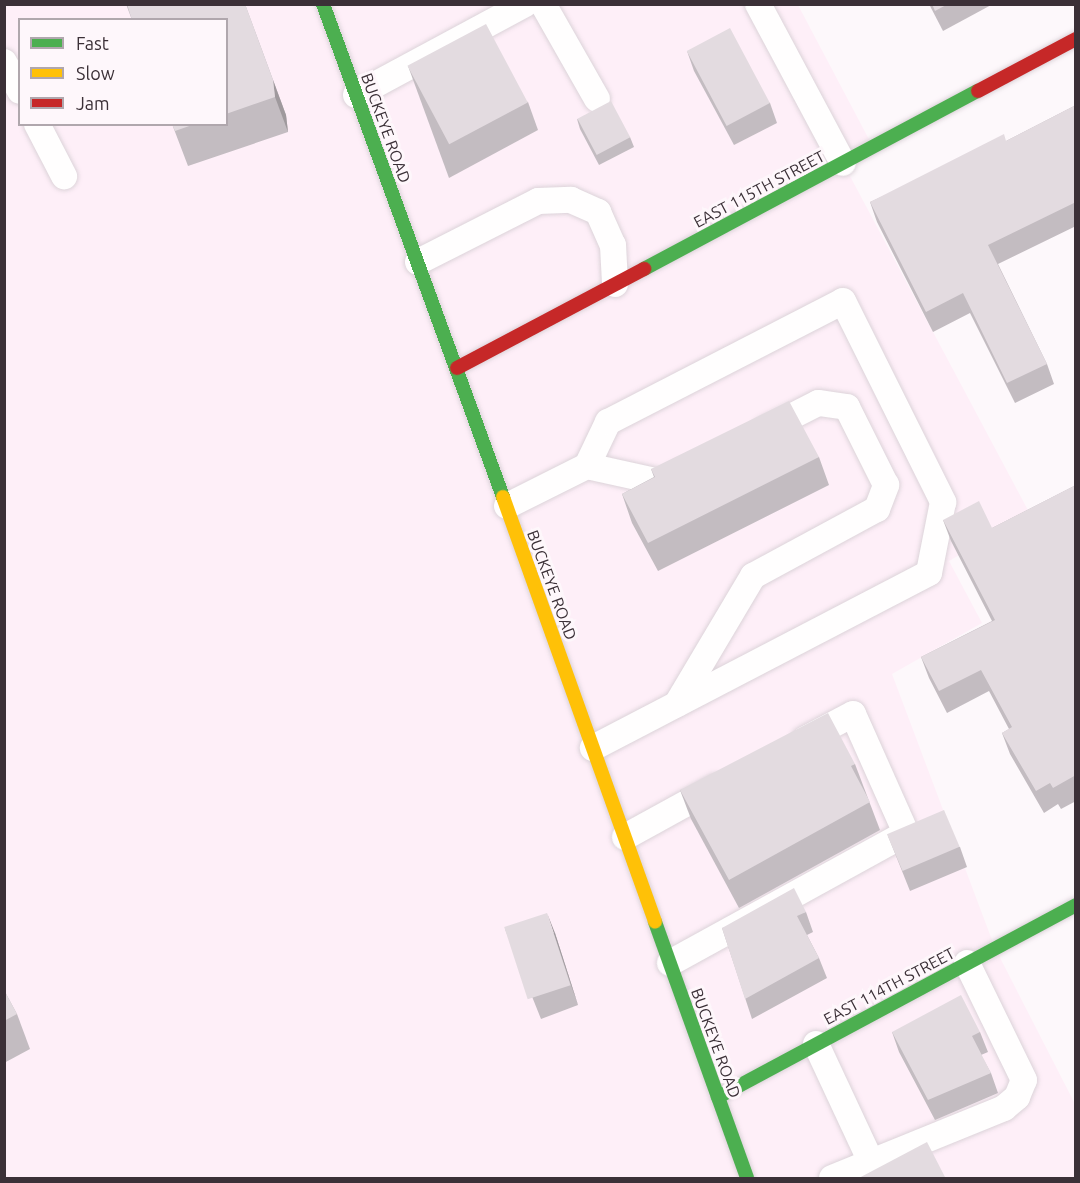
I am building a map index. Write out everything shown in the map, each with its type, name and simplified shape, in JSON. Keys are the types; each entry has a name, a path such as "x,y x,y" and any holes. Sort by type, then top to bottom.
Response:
{"street":[{"name":"BUCKEYE ROAD","path":"323,4 458,368 747,1179"},
{"name":"EAST 115TH STREET","path":"458,368 1076,39"},
{"name":"EAST 114TH STREET","path":"718,1097 1076,904"}],"lane":[{"path":"356,95 525,4"},
{"path":"543,4 597,99"},
{"path":"758,4 843,163"},
{"path":"4,62 18,87"},
{"path":"38,126 64,176"},
{"path":"418,262 538,201 571,200 598,212 613,245 615,284"},
{"path":"507,506 587,466 608,422 843,301 943,502 929,573 593,748"},
{"path":"677,704 753,576 877,509 886,485 847,407 818,403 746,440"},
{"path":"587,466 664,483 705,461"},
{"path":"670,963 906,833 853,714 781,752"},
{"path":"625,837 740,774"},
{"path":"832,1179 1004,1108 1017,1097 1024,1080 967,963"},
{"path":"816,1044 871,1162"}],"shaded area":[{"path":"5,5 798,5 873,147 843,163 1030,514 949,561 982,623 892,674 995,948 1075,1104 1075,1178 5,1178"}],"building":[{"path":"127,4 245,4 273,80 275,97 228,113 228,18 131,18"},
{"path":"932,4 948,4 935,11"},
{"path":"486,24 528,103 449,144 407,66"},
{"path":"730,28 770,103 727,126 687,51"},
{"path":"611,101 630,137 597,155 577,119"},
{"path":"1076,105 1076,202 988,245 1047,364 1007,383 963,293 926,312 870,202 1004,134 1006,141"},
{"path":"173,126 189,126 175,131"},
{"path":"789,401 819,457 648,543 622,494 655,477 651,469"},
{"path":"1076,485 1076,775 1053,788 1050,783 1036,791 1002,733 1012,727 981,670 939,691 921,657 995,620 943,520 979,501 992,528"},
{"path":"828,713 855,764 851,766 870,802 729,880 680,790"},
{"path":"944,810 960,847 903,871 887,834"},
{"path":"794,888 806,912 797,916 819,958 745,999 722,928"},
{"path":"547,913 570,985 528,999 504,927"},
{"path":"4,990 17,1014 4,1021"},
{"path":"961,995 980,1032 972,1036 991,1073 928,1100 892,1032"},
{"path":"927,1142 946,1179 857,1179"}],"traffic: fast":[{"path":"323,4 503,497"},
{"path":"644,269 978,91"},
{"path":"718,1097 1076,905"},
{"path":"655,922 747,1178"}],"traffic: slow":[{"path":"503,497 655,922"}],"traffic: jam":[{"path":"978,91 1076,39"},
{"path":"457,368 644,269"}]}
